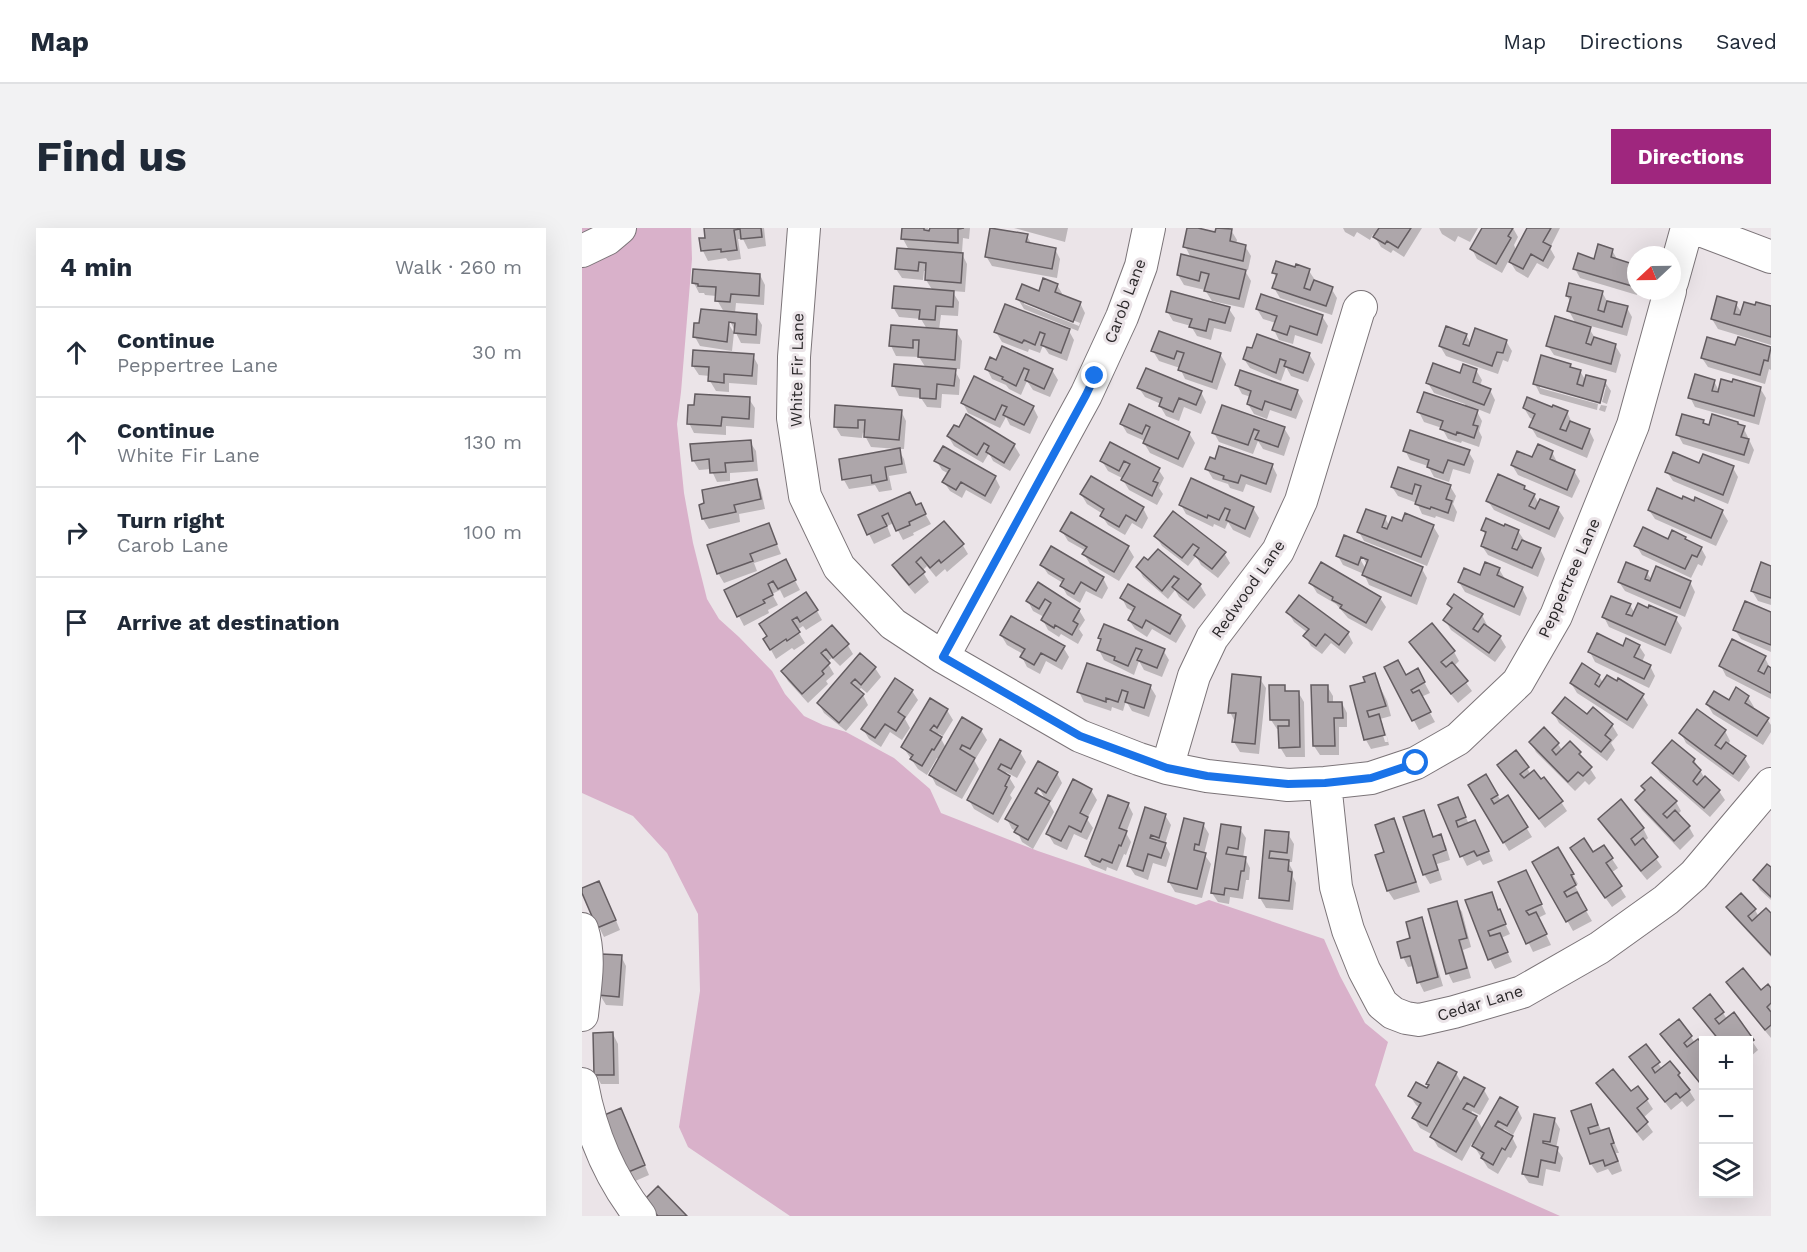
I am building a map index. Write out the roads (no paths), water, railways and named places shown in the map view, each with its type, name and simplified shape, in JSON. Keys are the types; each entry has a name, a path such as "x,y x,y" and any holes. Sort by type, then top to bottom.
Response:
{"street":[{"path":"582,251 607,239 620,228"},
{"name":"White Fir Lane","path":"804,228 794,357 793,418 805,496 839,567 893,624 943,657 1080,736 1167,768 1207,776 1288,784 1325,783"},
{"name":"Carob Lane","path":"943,657 1086,395 1122,317 1138,274 1149,228"},
{"path":"1681,250 1687,228"},
{"path":"1695,228 1771,257"},
{"name":"Peppertree Lane","path":"1325,783 1371,778 1416,763 1458,739 1518,682 1556,616 1633,425 1668,300"},
{"name":"Redwood Lane","path":"1167,768 1194,676 1212,638 1278,551 1302,501 1361,307"},
{"name":"Cedar Lane","path":"1325,783 1336,887 1348,930 1364,970 1382,1004 1399,1016 1419,1020 1522,992 1599,948 1666,900 1694,875 1771,784"},
{"path":"582,929 587,943 588,958 582,1015"},
{"path":"582,1084 586,1105 608,1168 627,1200 640,1216"}]}
